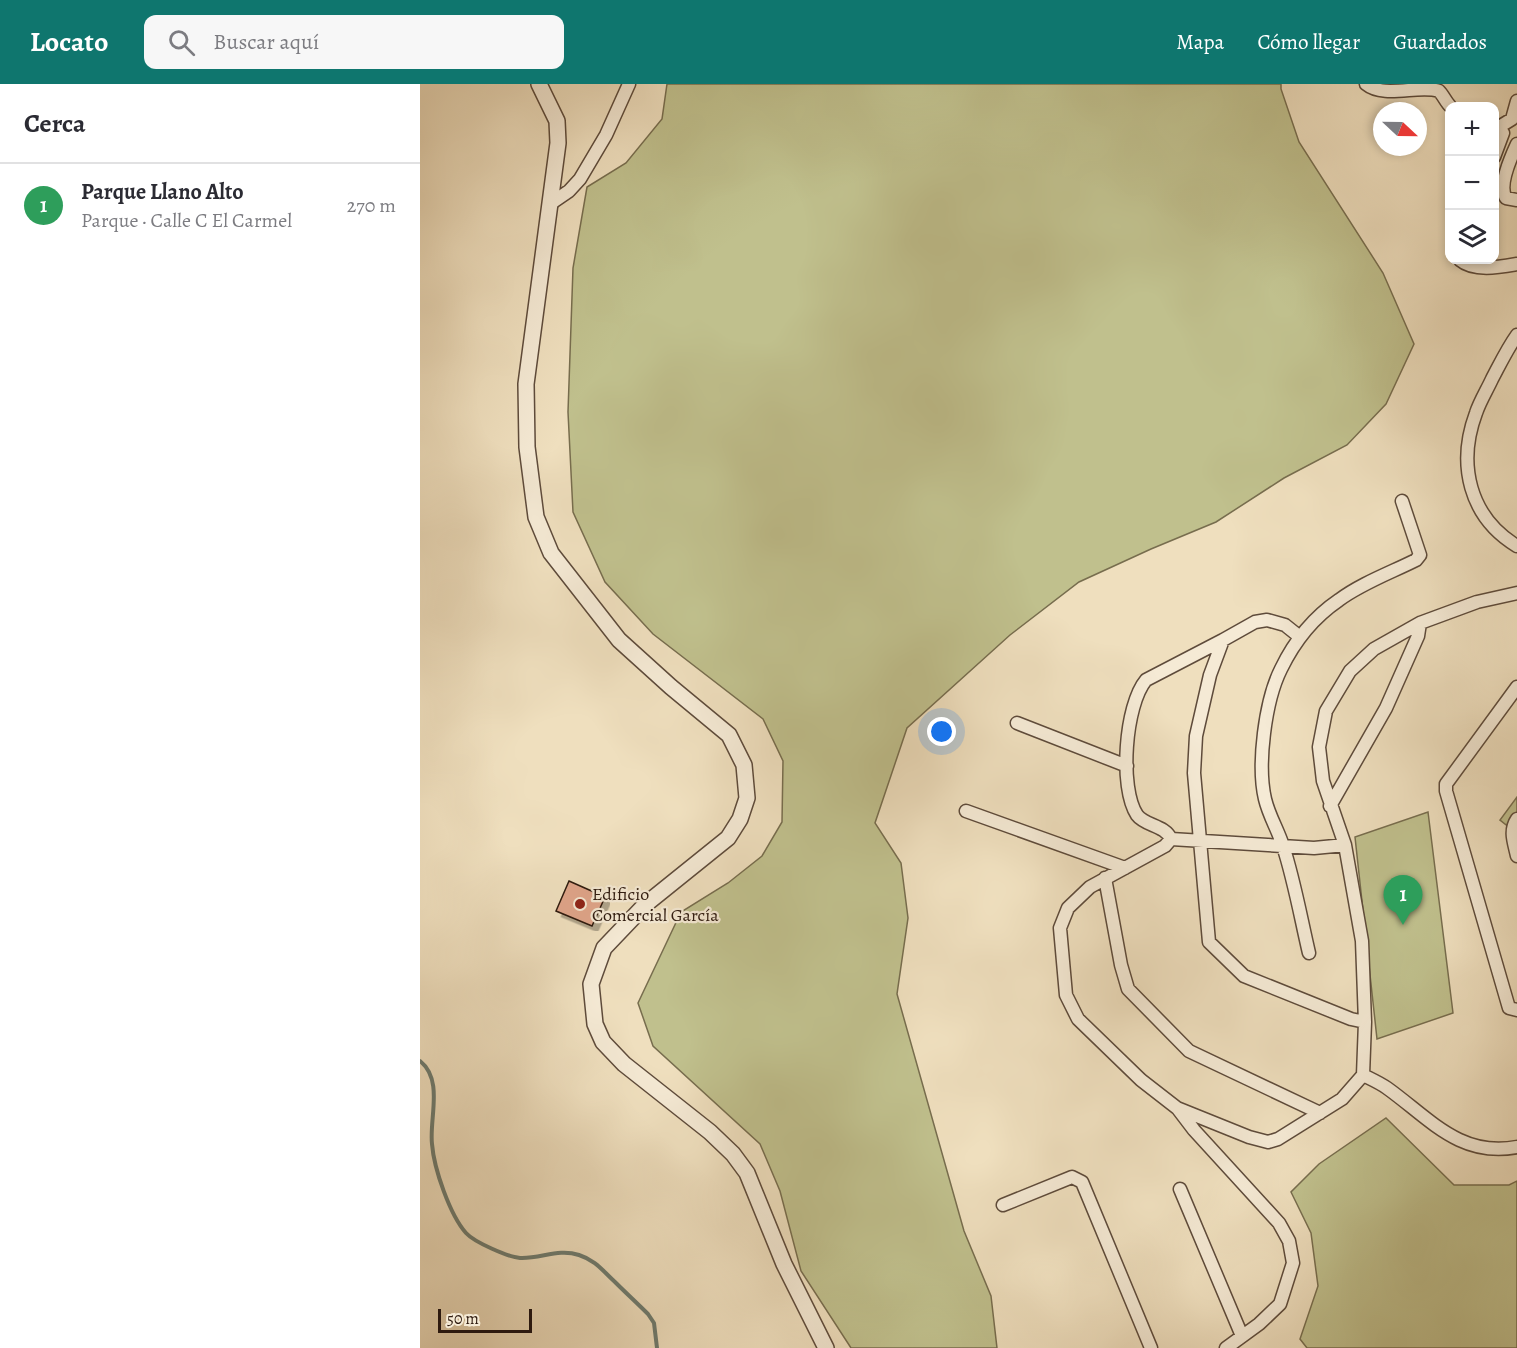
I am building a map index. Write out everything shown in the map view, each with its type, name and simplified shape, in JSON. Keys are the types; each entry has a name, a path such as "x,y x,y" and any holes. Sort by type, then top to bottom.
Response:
{"street":[{"path":"539,84 557,121 558,143 526,384 527,447 537,517 551,553 619,640 729,735 744,765 747,798 740,819 728,837 646,904 604,948 591,984 595,1024 603,1042 624,1064 710,1132 733,1154 747,1173 784,1264 826,1348"},
{"path":"550,204 569,191 580,179 606,135 629,84"},
{"path":"1366,84 1379,90 1398,87 1431,87 1439,91 1447,102"},
{"path":"1499,127 1512,119 1517,101"},
{"path":"1499,130 1503,133 1499,144"},
{"path":"1517,144 1502,188 1506,198 1517,200"},
{"path":"1467,264 1483,267 1517,264"},
{"path":"1517,335 1476,411 1471,429 1467,465 1471,492 1485,517 1502,537 1517,546"},
{"path":"1309,953 1283,845 1272,823 1264,798 1261,754 1266,716 1280,670 1300,637 1313,622 1338,600 1367,583 1416,560 1420,555 1402,501"},
{"path":"1177,1108 1249,1137 1268,1142 1278,1139 1342,1099 1363,1075 1365,1022 1362,941 1345,845 1323,781 1319,747 1326,711 1350,671 1374,649 1420,623 1478,602 1517,593"},
{"path":"1171,839 1166,832 1140,819 1132,807 1129,793 1128,730 1139,688 1146,680 1255,622 1267,620 1285,625 1300,637"},
{"path":"1330,806 1386,708 1418,636 1420,623"},
{"path":"1223,640 1210,675 1196,736 1194,773 1209,942 1244,976 1350,1019 1365,1022"},
{"path":"1513,1009 1446,791 1446,784 1471,753 1517,687"},
{"path":"1017,723 1127,766"},
{"path":"966,811 1125,868"},
{"path":"1517,819 1512,825 1512,835 1517,856"},
{"path":"1171,839 1314,848 1345,845"},
{"path":"1171,839 1165,846 1090,887 1068,908 1059,928 1066,995 1078,1019 1141,1080 1177,1108 1194,1130 1279,1222 1289,1241 1293,1263 1280,1304 1259,1324 1226,1348"},
{"path":"1106,878 1121,965 1128,989 1189,1051 1320,1113"},
{"path":"1363,1075 1386,1087 1449,1136 1484,1148 1517,1147"},
{"path":"1003,1205 1072,1177 1082,1182 1150,1348"},
{"path":"1180,1189 1242,1335"}],"green space":[{"path":"667,84 1281,84 1299,142 1383,273 1414,344 1386,404 1347,445 1284,478 1216,522 1079,582 1010,635 907,728 875,823 901,863 908,918 897,994 964,1231 991,1296 997,1348 851,1348 801,1271 780,1191 760,1144 653,1046 638,1003 681,912 728,883 762,856 782,822 783,761 763,719 653,634 605,582 573,512 568,412 573,268 587,187 626,163 662,119"},
{"path":"1517,797 1517,829 1515,832 1500,820"},
{"path":"1428,812 1453,1013 1377,1039 1355,837"},
{"path":"1386,1118 1454,1185 1509,1185 1517,1181 1517,1348 1307,1348 1300,1339 1318,1286 1311,1233 1291,1192 1319,1164"}],"building":[{"name":"Edificio Comercial García","path":"569,881 605,897 592,926 556,911"}],"waterway":[{"path":"420,1061 432,1078 434,1089 432,1144 436,1166 449,1204 466,1233 483,1245 515,1257 528,1258 571,1253 590,1260 648,1314 654,1323 657,1348"}],"place":[{"name":"Edificio Comercial García","path":"580,904"},
{"name":"Parque Llano Alto","path":"1403,925"}]}
